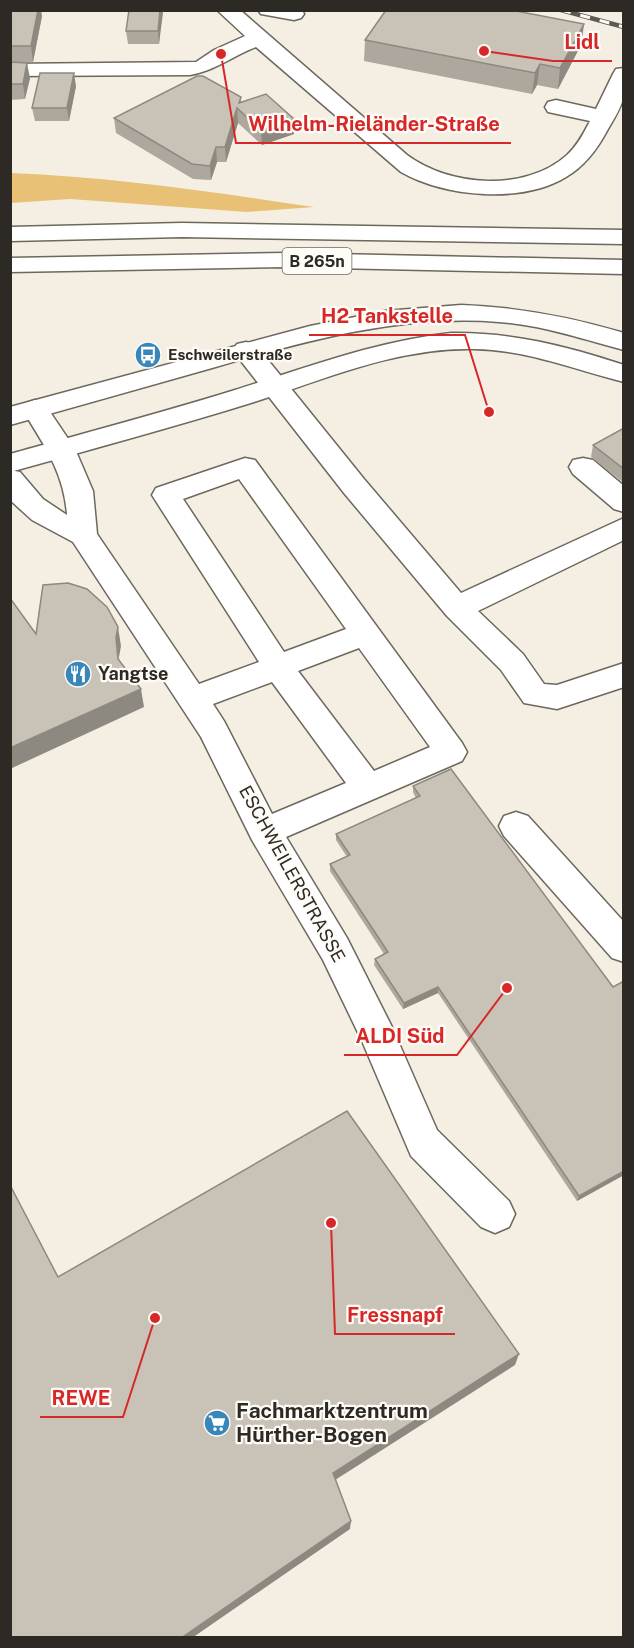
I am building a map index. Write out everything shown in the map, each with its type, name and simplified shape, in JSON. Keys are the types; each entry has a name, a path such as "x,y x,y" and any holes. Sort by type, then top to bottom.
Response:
{"main road":[{"path":"268,10 294,14"},
{"path":"235,11 260,38 390,153 414,170 463,185 519,185 558,173 574,161 586,147 624,74"},
{"path":"10,70 190,69 202,67 221,54 260,38"},
{"path":"556,107 602,117"},
{"name":"B 265n","path":"10,234 194,230 624,237"},
{"name":"B 265n","path":"10,265 285,260 624,267"},
{"path":"23,413 246,350 368,323 422,316 499,314 584,330 624,342"},
{"path":"10,463 276,386 407,345 453,341 532,346 568,355 624,374"},
{"path":"246,350 354,486 457,608 512,662 535,695 557,697 624,675"},
{"name":"ESCHWEILERSTRASSE","path":"23,413 61,449 79,491 83,534 213,730 264,830 334,949 378,1037 424,1143 495,1214"},
{"path":"264,830 290,822 451,752 245,467 166,495 278,667 367,787"},
{"path":"583,467 624,502"},
{"path":"10,479 20,494 47,518 83,534"},
{"path":"457,608 624,528"},
{"path":"194,699 366,633"},
{"path":"516,826 624,947"}],"shaded area":[{"path":"11,173 125,182 314,207 247,212 70,199 11,203"}],"building":[{"path":"10,10 38,10 31,46 10,46"},
{"path":"129,10 160,10 158,31 126,31"},
{"path":"386,10 511,10 584,24 560,68 540,64 535,73 365,40"},
{"path":"10,62 27,63 23,84 10,84"},
{"path":"40,73 74,73 67,108 32,108"},
{"path":"197,76 203,76 241,97 239,103 266,94 294,119 261,131 237,108 225,147 216,147 210,166 192,164 114,118"},
{"path":"624,428 624,469 593,445"},
{"path":"68,583 87,589 107,607 118,627 116,638 118,659 141,689 10,748 10,598 36,634 43,585"},
{"path":"451,769 613,987 624,981 624,1171 579,1196 438,987 404,1003 375,959 388,952 330,864 350,855 336,834 420,796 413,786"},
{"name":"Fachmarktzentrum Hürther-Bogen","path":"347,1111 519,1354 333,1473 351,1521 181,1638 10,1638 10,1185 58,1277"}],"railway":[{"path":"561,10 624,27"}],"place":[{"name":"Lidl","path":"484,51"},
{"name":"Wilhelm-Rieländer-Straße","path":"221,54"},
{"name":"Eschweilerstraße","path":"148,355"},
{"name":"H2 Tankstelle","path":"489,412"},
{"name":"Yangtse","path":"78,674"},
{"name":"ALDI Süd","path":"507,988"},
{"name":"Fressnapf","path":"331,1223"},
{"name":"REWE","path":"155,1318"},
{"name":"Fachmarktzentrum Hürther-Bogen","path":"217,1423"}]}
